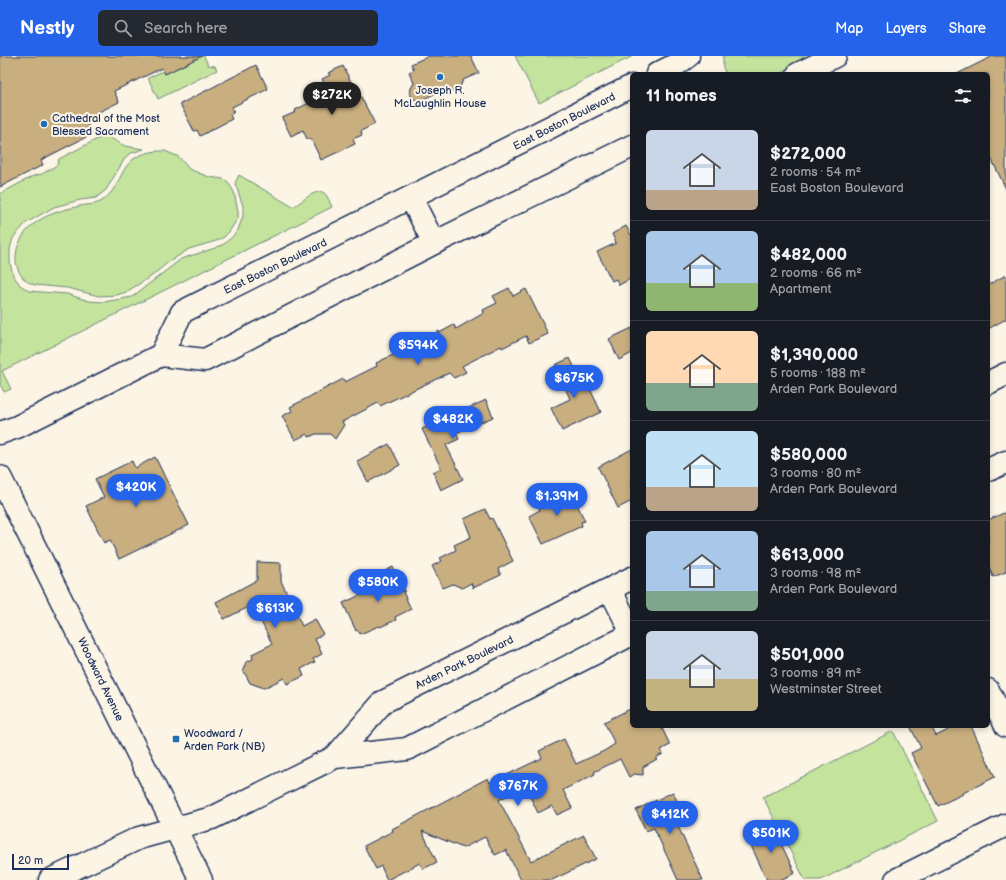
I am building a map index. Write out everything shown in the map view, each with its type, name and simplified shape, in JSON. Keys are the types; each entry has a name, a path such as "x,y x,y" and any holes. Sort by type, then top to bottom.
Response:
{"street":[{"path":"802,72 835,56"},
{"path":"661,72 680,62"},
{"name":"East Boston Boulevard","path":"161,355 182,312 630,87"},
{"path":"0,433 17,427 161,355 205,360 434,243 630,147"},
{"path":"411,198 434,243"},
{"path":"990,382 1006,374"},
{"path":"990,469 1006,462"},
{"name":"Woodward Avenue","path":"0,477 201,880"},
{"name":"Arden Park Boulevard","path":"335,757 383,702 630,579"},
{"name":"Arden Park Boulevard","path":"610,589 630,629"},
{"name":"Arden Park Boulevard","path":"50,880 139,838 212,818 335,757 407,749 630,634"},
{"path":"990,694 1006,726"},
{"path":"896,880 1006,825"}],"green space":[{"path":"189,56 204,56 208,65 215,66 217,70 158,99 148,78 163,71 165,74 191,61"},
{"path":"515,56 633,56 539,103"},
{"path":"723,56 816,56 783,72 725,72 723,68"},
{"path":"105,135 125,146 144,149 129,154 106,190 96,198 80,200 54,207 26,223 13,238 10,249 10,263 13,275 20,285 29,291 67,294 89,301 104,302 132,297 181,259 215,248 224,244 231,238 238,230 243,216 243,206 235,183 239,175 293,207 308,196 321,192 327,196 332,207 2,371 11,389 4,392 0,384 0,194 33,176 42,174 57,165 59,159"},
{"path":"158,151 165,151 179,157 189,169 209,177 223,179 228,182 234,192 238,218 224,237 189,249 166,264 152,276 126,292 117,295 99,296 67,288 35,285 23,278 16,264 16,256 18,246 27,230 41,219 49,215 79,206 96,204 102,201 110,194 128,164 135,158"},
{"path":"893,731 938,821 821,880 805,880 763,797"}],"building":[{"name":"Cathedral of the Most Blessed Sacrament","path":"0,56 202,56 165,74 162,68 114,91 119,102 85,119 92,134 41,160 43,165 0,187"},
{"name":"Joseph R. McLaughlin House","path":"429,56 471,56 479,73 463,80 460,87 456,91 444,89 422,100 413,99 410,94 414,83 409,72 414,70 411,64"},
{"path":"993,56 1006,56 1006,189 990,156 990,72 961,72"},
{"path":"256,65 268,89 232,107 234,112 230,115 232,119 200,136 197,130 194,131 180,104"},
{"path":"343,66 357,94 359,93 375,124 361,131 362,135 353,139 355,144 321,160 311,139 307,139 303,130 291,136 282,118 296,112 295,110 329,93 322,79 330,75 328,73"},
{"path":"626,226 630,233 630,279 619,285 616,279 612,281 597,252 616,243 612,234"},
{"path":"1006,275 1006,319 990,328 990,284"},
{"path":"509,288 513,296 526,289 548,334 529,343 526,336 502,348 501,346 462,366 466,372 454,378 449,373 380,406 378,403 342,422 344,425 335,439 330,434 316,434 309,437 307,434 295,440 282,416 292,411 290,407 343,379 345,382 377,366 376,363 397,353 399,357 425,345 424,343 427,341 426,338 439,331 439,333 454,325 456,329 484,313 483,310 497,303 493,296"},
{"path":"630,329 630,354 619,360 609,339"},
{"path":"570,358 585,391 590,389 601,412 562,431 551,408 570,399 555,365"},
{"path":"486,400 493,417 456,433 459,439 446,445 463,479 441,490 433,472 441,468 422,429"},
{"path":"389,444 400,465 368,482 357,461"},
{"path":"630,450 630,502 618,508 598,467"},
{"path":"155,457 189,525 119,559 110,540 104,543 86,506 104,497 95,479 132,461 135,468"},
{"path":"568,491 569,493 571,492 585,521 581,522 582,526 543,544 529,516 540,510 538,505"},
{"path":"485,509 490,519 492,518 513,561 498,569 501,575 473,588 471,583 462,588 453,584 443,588 432,566 442,561 440,558 456,550 454,545 471,537 464,519"},
{"path":"1006,512 1006,572 993,577 990,569 990,519"},
{"path":"257,562 281,563 281,581 302,626 315,619 323,634 315,639 322,654 313,659 315,662 301,669 304,676 287,684 284,678 264,688 250,683 243,670 246,662 253,659 252,654 272,644 253,605 224,619 216,602 257,580"},
{"path":"393,567 405,591 403,592 411,609 395,617 396,620 360,634 358,630 356,631 343,603 376,588 371,578"},
{"path":"630,709 630,728 662,728 670,745 661,750 663,754 657,757 657,759 643,767 643,775 634,774 629,777 620,759 594,772 595,774 563,790 572,808 557,815 552,806 538,813 525,786 499,800 531,861 584,835 596,859 552,880 521,880 506,850 495,855 485,837 463,848 422,831 437,862 423,869 420,863 387,880 381,866 376,869 364,846 393,831 392,829 488,778 490,783 542,758 539,751 564,739 576,764 604,751 615,744 604,722"},
{"path":"911,728 932,728 936,736 952,728 972,728 995,777 938,806 911,753 921,748"},
{"path":"673,792 683,814 674,818 703,880 678,880 654,828 646,831 636,810"},
{"path":"772,825 795,873 780,880 767,880 747,837"}],"place":[{"name":"Joseph R. McLaughlin House","path":"440,77"},
{"name":"Cathedral of the Most Blessed Sacrament","path":"44,124"},
{"name":"Woodward / Arden Park (NB)","path":"176,739"}]}
